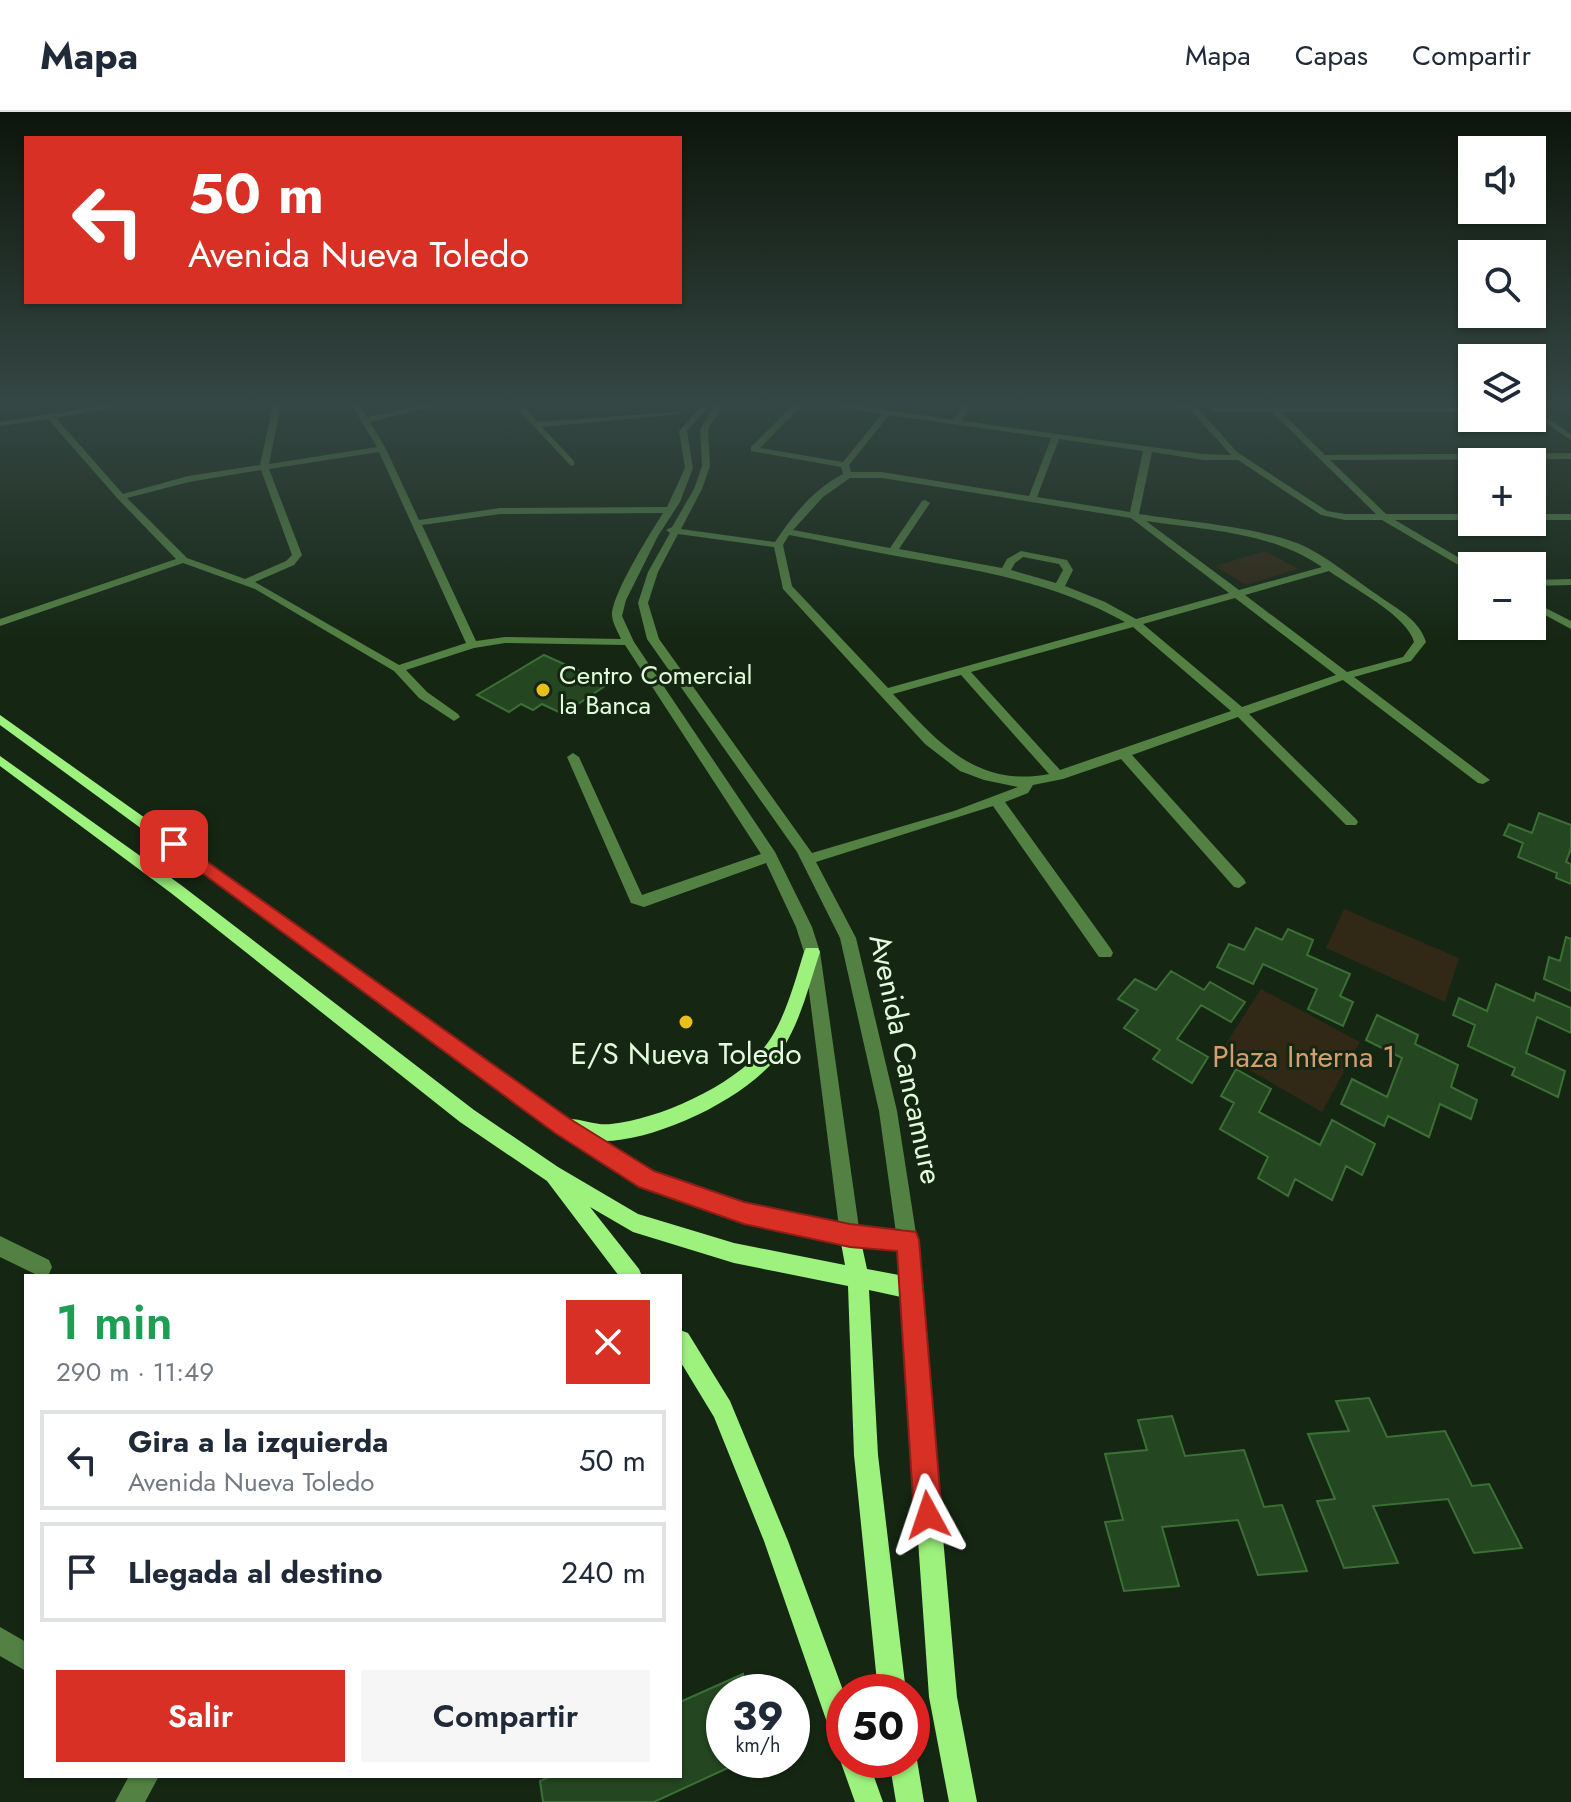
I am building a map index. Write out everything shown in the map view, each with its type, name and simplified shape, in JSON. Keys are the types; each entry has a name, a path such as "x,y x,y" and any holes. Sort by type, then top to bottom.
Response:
{"main road":[{"path":"0,719 563,1126 647,1179 744,1213 850,1235 907,1240"},
{"path":"0,760 176,889 467,1116 551,1173 633,1222 734,1253 910,1288"},
{"path":"563,1126 608,1133 649,1123 705,1101 740,1080 766,1058 789,1021 812,952"},
{"path":"551,1173 630,1274"},
{"path":"850,1235 858,1279 866,1455 890,1674"},
{"name":"Avenida Cancamure","path":"907,1240 943,1697 963,1802"},
{"path":"682,1344 722,1409 776,1541 826,1681"},
{"path":"860,1778 869,1802"},
{"path":"906,1778 910,1802"}],"street":[{"path":"109,483 183,560 246,582 398,669 423,695 454,717"},
{"path":"121,497 174,483"},
{"path":"246,582 290,563 297,555 270,483"},
{"path":"398,483 472,645"},
{"path":"683,483 621,600 617,616 628,642 770,856 783,879 812,952 850,1235"},
{"name":"Avenida Cancamure","path":"699,483 680,526 653,572 643,603 653,639 808,859 848,938 888,1111 907,1240"},
{"path":"834,483 783,538 787,587 888,692 930,741 965,768 989,777 1028,782 1058,776 1344,676 1407,659 1420,642 1417,631 1405,619 1332,567 1306,551 1276,539 931,483"},
{"path":"1032,499 1038,483"},
{"path":"1134,516 1141,483"},
{"path":"1278,483 1324,513 1458,517"},
{"path":"1350,483 1384,517 1458,562"},
{"path":"892,552 925,503"},
{"path":"416,523 500,511 663,519 680,526 714,532 892,552 1005,572 1059,587 1134,622 1241,713 1351,822"},
{"path":"1134,516 1483,780"},
{"path":"1546,517 1571,517"},
{"path":"1005,572 1011,561 1021,554 1063,562 1068,570 1059,587"},
{"path":"0,623 183,560"},
{"path":"888,692 1332,567"},
{"path":"1546,583 1571,582"},
{"path":"1546,612 1571,626"},
{"path":"398,669 472,645 505,640 628,642"},
{"path":"964,671 1058,776"},
{"path":"1124,754 1239,883"},
{"path":"573,757 636,899 644,901 770,856"},
{"path":"808,859 996,800 1023,790 1028,782"},
{"path":"996,800 1105,953"},
{"path":"0,1246 8,1247 42,1267"},
{"path":"0,1640 24,1657"},
{"path":"129,1802 144,1778"}],"green space":[{"path":"1265,551 1298,569 1246,585 1215,566"},
{"path":"1344,909 1459,958 1445,1002 1326,948"},
{"name":"Plaza Interna 1","path":"1261,989 1360,1042 1322,1112 1220,1053"}],"building":[{"name":"Centro Comercial la Banca","path":"544,655 608,684 563,714 542,704 533,710 521,704 509,712 477,695"},
{"path":"1539,813 1571,825 1571,848 1566,862 1571,864 1571,884 1556,878 1557,873 1518,857 1523,843 1504,835 1509,824 1532,833"},
{"path":"1256,928 1282,940 1288,929 1313,940 1307,955 1350,974 1340,996 1353,1002 1343,1026 1308,1009 1317,989 1263,964 1253,984 1217,967 1229,944 1244,950"},
{"path":"1566,937 1571,939 1571,991 1544,979 1549,957 1560,961"},
{"path":"1171,971 1204,990 1210,982 1245,1002 1231,1022 1201,1005 1177,1039 1208,1057 1192,1083 1153,1059 1160,1050 1124,1028 1138,1010 1118,999 1135,979 1156,990"},
{"path":"1496,984 1534,1001 1536,993 1571,1008 1571,1033 1537,1017 1526,1053 1565,1071 1558,1097 1512,1075 1515,1068 1468,1046 1475,1025 1453,1015 1459,998 1487,1011"},
{"path":"1377,1015 1418,1035 1415,1044 1458,1065 1451,1087 1477,1100 1471,1119 1440,1104 1429,1137 1388,1116 1384,1126 1341,1104 1352,1079 1387,1097 1402,1058 1366,1040"},
{"path":"1236,1069 1271,1089 1259,1112 1320,1145 1332,1120 1375,1144 1362,1175 1346,1166 1332,1200 1295,1179 1288,1196 1258,1178 1268,1157 1220,1129 1234,1103 1221,1096"},
{"path":"1369,1398 1387,1437 1445,1431 1472,1486 1489,1484 1522,1548 1474,1553 1448,1499 1373,1506 1398,1563 1344,1568 1317,1501 1335,1499 1308,1434 1349,1431 1336,1401"},
{"path":"1172,1416 1185,1456 1244,1450 1264,1507 1282,1505 1307,1571 1258,1575 1238,1520 1162,1527 1179,1586 1124,1591 1105,1522 1123,1520 1105,1454 1147,1450 1138,1420"},
{"path":"706,1690 706,1778 654,1802 543,1802 540,1781 547,1778 682,1778 682,1701"}],"place":[{"name":"Centro Comercial la Banca","path":"543,690"},
{"name":"E/S Nueva Toledo","path":"686,1022"}],"route":[{"path":"174,844 563,1126 647,1179 744,1213 850,1235 907,1240 928,1515"}]}
